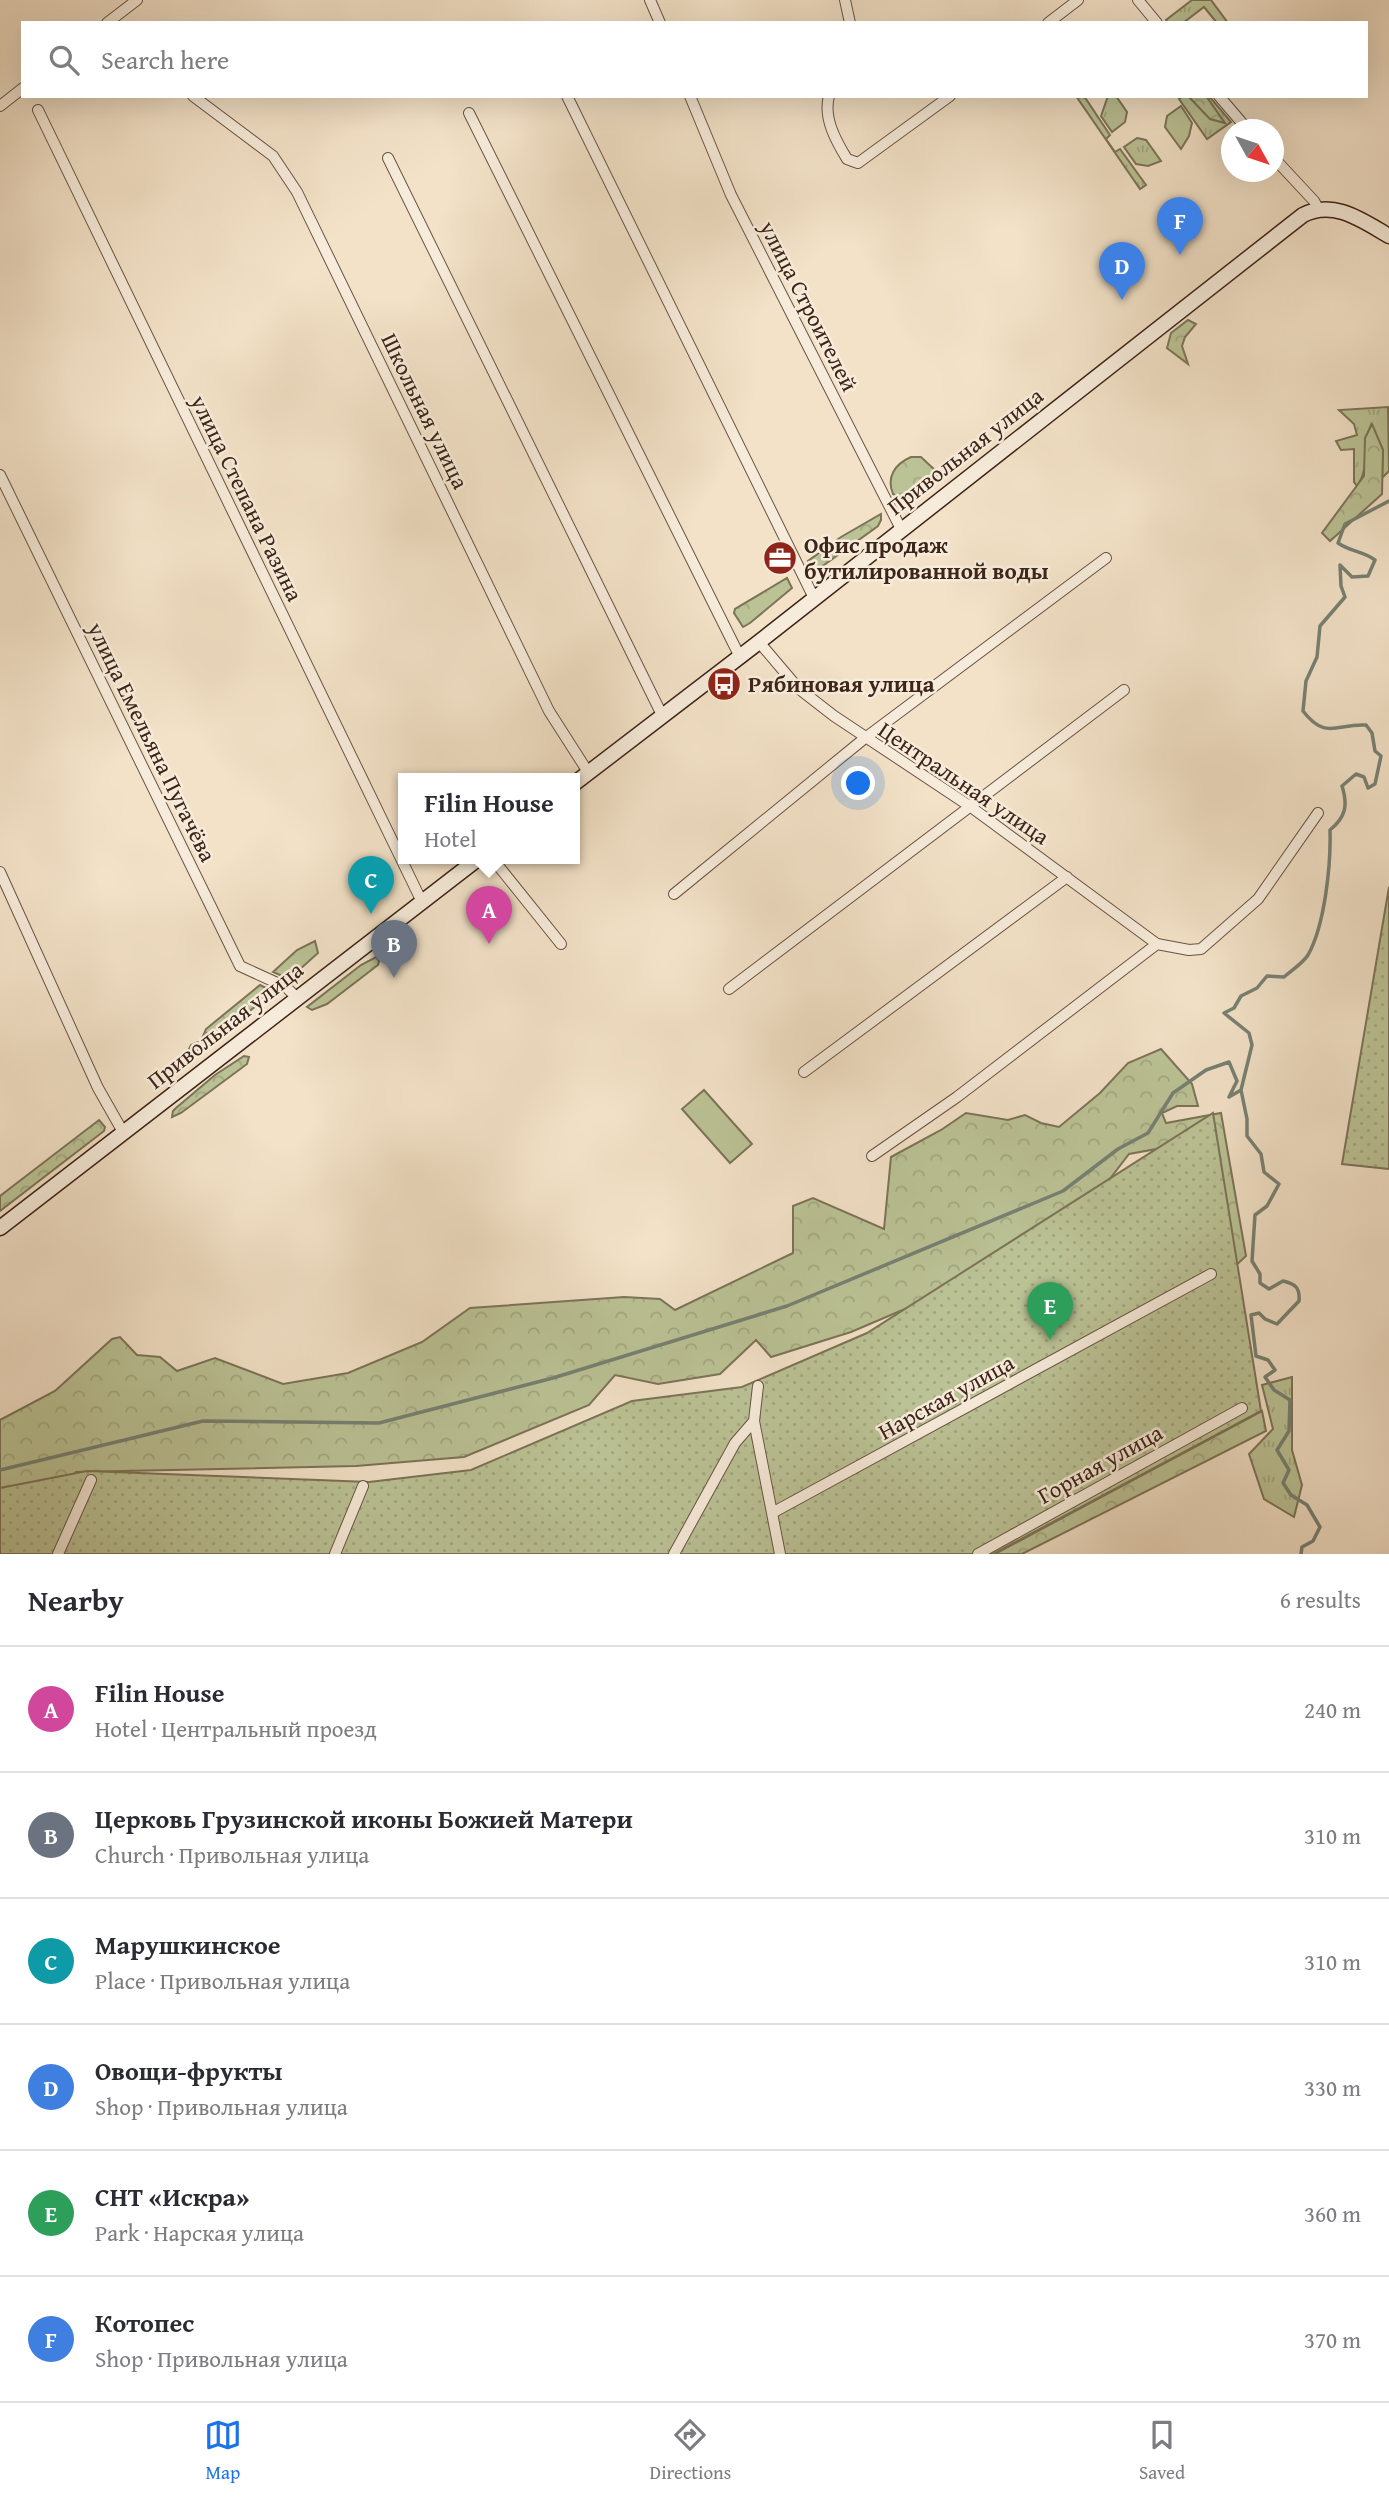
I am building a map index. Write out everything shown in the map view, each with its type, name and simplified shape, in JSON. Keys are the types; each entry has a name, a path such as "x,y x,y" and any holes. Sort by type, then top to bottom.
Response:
{"street":[{"path":"110,21 137,0"},
{"path":"650,0 659,21"},
{"path":"845,0 850,21"},
{"path":"1051,21 1078,0"},
{"path":"1138,0 1155,21"},
{"path":"0,106 21,90"},
{"name":"Школьная улица","path":"196,98 273,156 297,192 549,711 588,772"},
{"path":"568,98 814,598"},
{"name":"улица Строителей","path":"691,98 731,195 901,529"},
{"path":"828,98 829,123 848,159 858,163 947,98"},
{"path":"1221,98 1239,119"},
{"name":"улица Степана Разина","path":"37,110 398,853"},
{"path":"469,113 740,657"},
{"path":"387,158 662,715"},
{"path":"1284,170 1314,201 1319,210 1345,212 1389,236"},
{"name":"Привольная улица","path":"580,779 740,657 1303,215 1319,210"},
{"name":"улица Емельяна Пугачёва","path":"0,475 240,966 286,987 297,998"},
{"path":"674,894 865,738 1106,558"},
{"name":"Центральная улица","path":"759,642 798,688 865,738 971,807 1157,944"},
{"path":"729,989 1124,690"},
{"path":"872,1156 957,1097 1157,944 1189,950 1201,949 1258,898 1318,813"},
{"name":"улица Степана Разина","path":"404,864 422,902"},
{"name":"Привольная улица","path":"0,1228 471,864"},
{"path":"497,864 561,944"},
{"path":"0,872 98,1088 123,1132"},
{"path":"804,1072 1067,877"},
{"name":"Нарская улица","path":"772,1513 1211,1273"},
{"path":"758,1386 754,1421 780,1554"},
{"name":"Горная улица","path":"978,1554 1242,1408"},
{"path":"674,1554 735,1443 754,1421"},
{"path":"58,1554 91,1479"},
{"path":"335,1554 363,1486"}],"green space":[{"path":"1192,0 1211,0 1227,21 1215,21 1204,7 1186,21 1166,20"},
{"path":"1077,98 1085,98 1110,135 1106,139 1115,152 1120,149 1146,185 1140,189"},
{"path":"1107,98 1117,98 1127,112 1125,122 1112,132 1101,116"},
{"path":"1180,98 1211,98 1228,119 1221,119 1221,129 1207,139"},
{"path":"1190,98 1207,98 1222,119 1221,122 1210,119"},
{"path":"1181,106 1192,123 1189,136 1181,149 1165,127 1167,116"},
{"path":"1137,138 1146,140 1161,161 1148,166 1136,164 1124,147"},
{"path":"1188,320 1196,324 1185,337 1182,346 1188,364 1167,348 1171,333"},
{"path":"1388,407 1389,471 1382,478 1383,450 1371,425 1366,442 1364,472 1357,486 1354,482 1354,449 1341,450 1336,441 1357,435 1354,424 1339,410"},
{"path":"1372,424 1383,450 1382,494 1330,541 1322,533 1364,476 1365,438"},
{"path":"911,457 921,457 938,473 926,493 908,502 893,494 891,477 900,463"},
{"path":"881,514 878,526 817,570 809,565 808,561 841,537"},
{"path":"787,578 792,588 743,627 734,613 735,609"},
{"path":"1389,887 1389,1169 1342,1164"},
{"path":"315,941 318,953 289,979 273,972 297,950"},
{"path":"376,957 378,965 327,1004 312,1010 307,1007 361,965"},
{"path":"260,985 274,992 219,1035 207,1033 196,1054 186,1055 191,1045 201,1041 206,1029"},
{"path":"1161,1049 1192,1084 1198,1106 1177,1106 1162,1113 1166,1123 1221,1113 1246,1256 1231,1270 1179,1145 1129,1154 1093,1201 933,1297 851,1332 771,1357 756,1340 720,1374 658,1384 615,1375 589,1405 464,1457 356,1466 76,1472 40,1509 0,1510 0,1420 55,1391 112,1339 120,1337 137,1355 160,1357 177,1371 215,1358 283,1384 348,1373 422,1342 470,1308 624,1297 660,1299 675,1310 793,1253 793,1206 813,1198 884,1229 891,1157 966,1113 1008,1120 1025,1115 1041,1123 1059,1127 1100,1093 1128,1063"},
{"path":"244,1056 249,1057 247,1064 172,1117 176,1108 215,1075"},
{"path":"704,1090 752,1144 730,1163 682,1109"},
{"path":"1213,1113 1261,1411 993,1554 0,1554 0,1488 87,1471 369,1482 471,1470 632,1401 742,1387 867,1333"},
{"path":"99,1120 105,1127 104,1131 0,1211 0,1196"},
{"path":"1292,1377 1292,1450 1302,1485 1294,1517 1264,1499 1249,1454 1273,1429 1262,1385"},
{"path":"1262,1411 1266,1431 1022,1554 995,1554"}],"waterway":[{"path":"1301,1554 1302,1547 1313,1541 1320,1527 1307,1505 1291,1495 1283,1483 1289,1470 1277,1450 1289,1431 1290,1400 1274,1390 1265,1377 1275,1370 1268,1360 1256,1356 1251,1315 1259,1313 1277,1324 1299,1301 1299,1293 1294,1285 1283,1281 1269,1289 1260,1283 1260,1274 1252,1261 1255,1215 1267,1206 1279,1184 1264,1172 1261,1154 1247,1136 1247,1119 1241,1090 1252,1045 1249,1033 1224,1013 1234,1008 1241,996 1257,988 1267,976 1284,977 1308,955 1319,928 1326,894 1330,830 1344,810 1342,786 1356,774 1364,777 1368,788 1375,784 1381,756 1375,751 1372,733 1366,725 1325,728 1318,726 1303,711 1306,681 1317,657 1320,626 1345,597 1341,586 1340,565 1352,577 1368,576 1375,560 1338,543 1345,524 1389,501"},
{"path":"0,1470 203,1421 379,1423 553,1378 787,1306 1063,1191 1118,1149 1148,1133 1173,1093 1206,1070 1229,1062 1237,1081 1229,1097 1241,1090"}],"place":[{"name":"Котопес","path":"1180,255"},
{"name":"Овощи-фрукты","path":"1122,300"},
{"name":"Офис продаж бутилированной воды","path":"780,558"},
{"name":"Рябиновая улица","path":"724,684"},
{"name":"Марушкинское","path":"371,914"},
{"name":"Filin House","path":"489,944"},
{"name":"Церковь Грузинской иконы Божией Матери","path":"394,978"},
{"name":"СНТ «Искра»","path":"1050,1340"}]}
